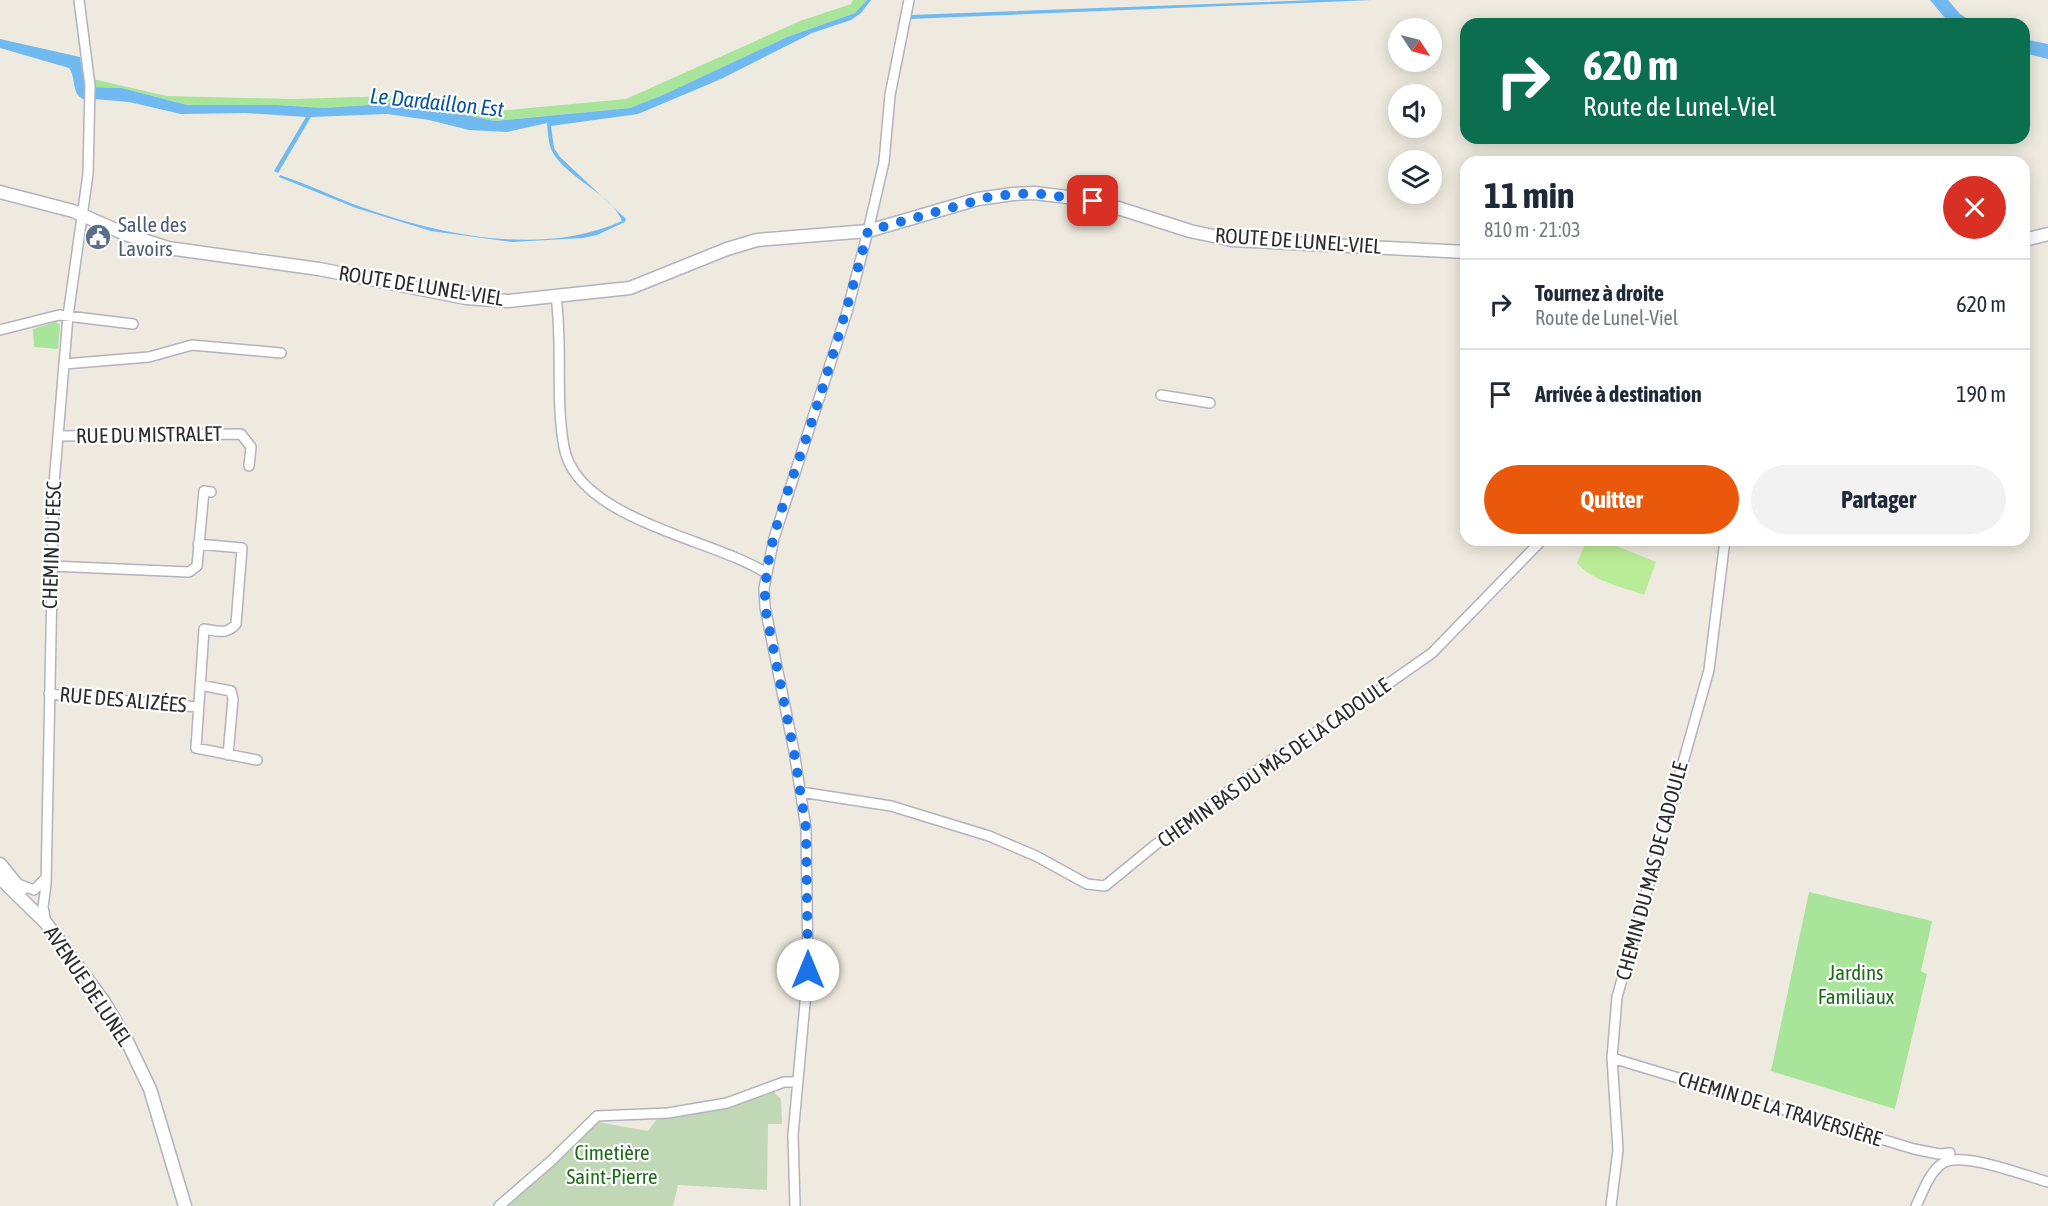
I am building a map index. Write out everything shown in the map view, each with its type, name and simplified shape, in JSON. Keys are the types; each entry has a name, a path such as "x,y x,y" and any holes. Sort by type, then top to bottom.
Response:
{"street":[{"name":"CHEMIN DU FESC","path":"46,923 43,907 46,877 51,566 58,436 68,316 88,174 90,86 79,0"},
{"path":"795,1206 793,1135 796,1082 808,970 806,828 765,607 766,573 774,538 847,312 868,231 884,162 890,95 909,0"},
{"name":"ROUTE DE LUNEL-VIEL","path":"0,192 82,215 149,243 187,252 319,269 479,299 508,301 630,288 727,249 757,240 868,231 978,199 1034,193 1093,201 1190,231 1232,240 1460,252"},
{"path":"2030,238 2048,234"},
{"path":"556,297 560,328 563,435 569,463 592,489 644,524 736,557 766,573"},
{"path":"0,330 53,316 133,324"},
{"path":"64,364 149,357 192,345 281,353"},
{"path":"1161,395 1210,403"},
{"name":"RUE DU MISTRALET","path":"58,436 242,434 251,447 249,466"},
{"path":"51,566 189,572 197,566 204,492 211,492"},
{"path":"198,544 242,548 236,624 231,630 224,632 204,629 196,748 257,760"},
{"name":"CHEMIN BAS DU MAS DE LA CADOULE","path":"801,792 891,806 989,836 1036,856 1087,884 1105,886 1268,762 1348,712 1441,646 1536,546"},
{"name":"CHEMIN DU MAS DE CADOULE","path":"1611,1206 1618,1150 1612,1058 1613,1029 1620,987 1708,670 1724,546"},
{"path":"200,685 231,691 233,699 228,755"},
{"name":"RUE DES ALIZÉES","path":"49,694 198,707"},
{"name":"AVENUE DE LUNEL","path":"0,864 16,882 31,906"},
{"path":"16,882 34,891 42,885 46,877"},
{"name":"AVENUE DE LUNEL","path":"0,878 46,923 104,1002 134,1053 155,1104 185,1206"},
{"name":"CHEMIN DE LA TRAVERSIÈRE","path":"1612,1058 1914,1149 1981,1163 2048,1182"},
{"path":"499,1206 551,1161 597,1116 668,1113 727,1102 784,1082 796,1082"},
{"path":"1916,1206 1936,1169 1951,1156"}],"green space":[{"path":"853,0 867,0 855,13 787,37 664,95 630,108 495,121 408,105 322,108 277,105 187,105 122,88 93,87 93,79 167,96 292,99 393,96 488,112 626,99 800,21 851,4"},
{"path":"56,322 60,325 58,349 34,347 33,329"},
{"path":"1584,546 1616,546 1656,562 1644,595 1608,583 1577,563"},
{"name":"Jardins Familiaux","path":"1809,892 1932,921 1921,971 1927,974 1895,1109 1771,1071"},
{"name":"Cimetière Saint-Pierre","path":"773,1091 781,1099 782,1124 768,1124 767,1190 678,1185 673,1206 505,1206 557,1162 598,1122 648,1131 657,1119 722,1109"}],"water":[{"path":"867,0 871,0 861,13 851,20 812,33 721,79 638,114 551,126 554,148 560,157 604,198 567,170 559,161 551,148 547,123 507,132 469,130 429,120 387,114 311,117 278,173 274,171 306,117 245,113 181,114 129,102 94,99 93,87 122,88 187,105 277,105 323,108 390,104 424,107 495,121 630,108 787,37 855,13"},
{"path":"1316,0 1372,0 909,19 910,15"},
{"path":"1930,0 1948,0 1966,18 1945,18"},
{"path":"0,39 80,57 87,100 78,95 69,68 0,48"},
{"path":"2030,40 2048,44 2048,59 2030,54"},
{"path":"280,175 289,178 353,204 418,225 487,238 522,240 557,238 590,232 622,221 611,205 626,219 625,222 597,235 583,238 512,242 431,231 356,208 279,177"}],"place":[{"name":"Salle des Lavoirs","path":"98,237"}],"route":[{"path":"808,970 806,828 794,752 765,607 764,588 774,538 847,312 868,231 993,196 1034,193 1093,201"}],"water label":[{"name":"Le Dardaillon Est","path":"437,102"}]}
